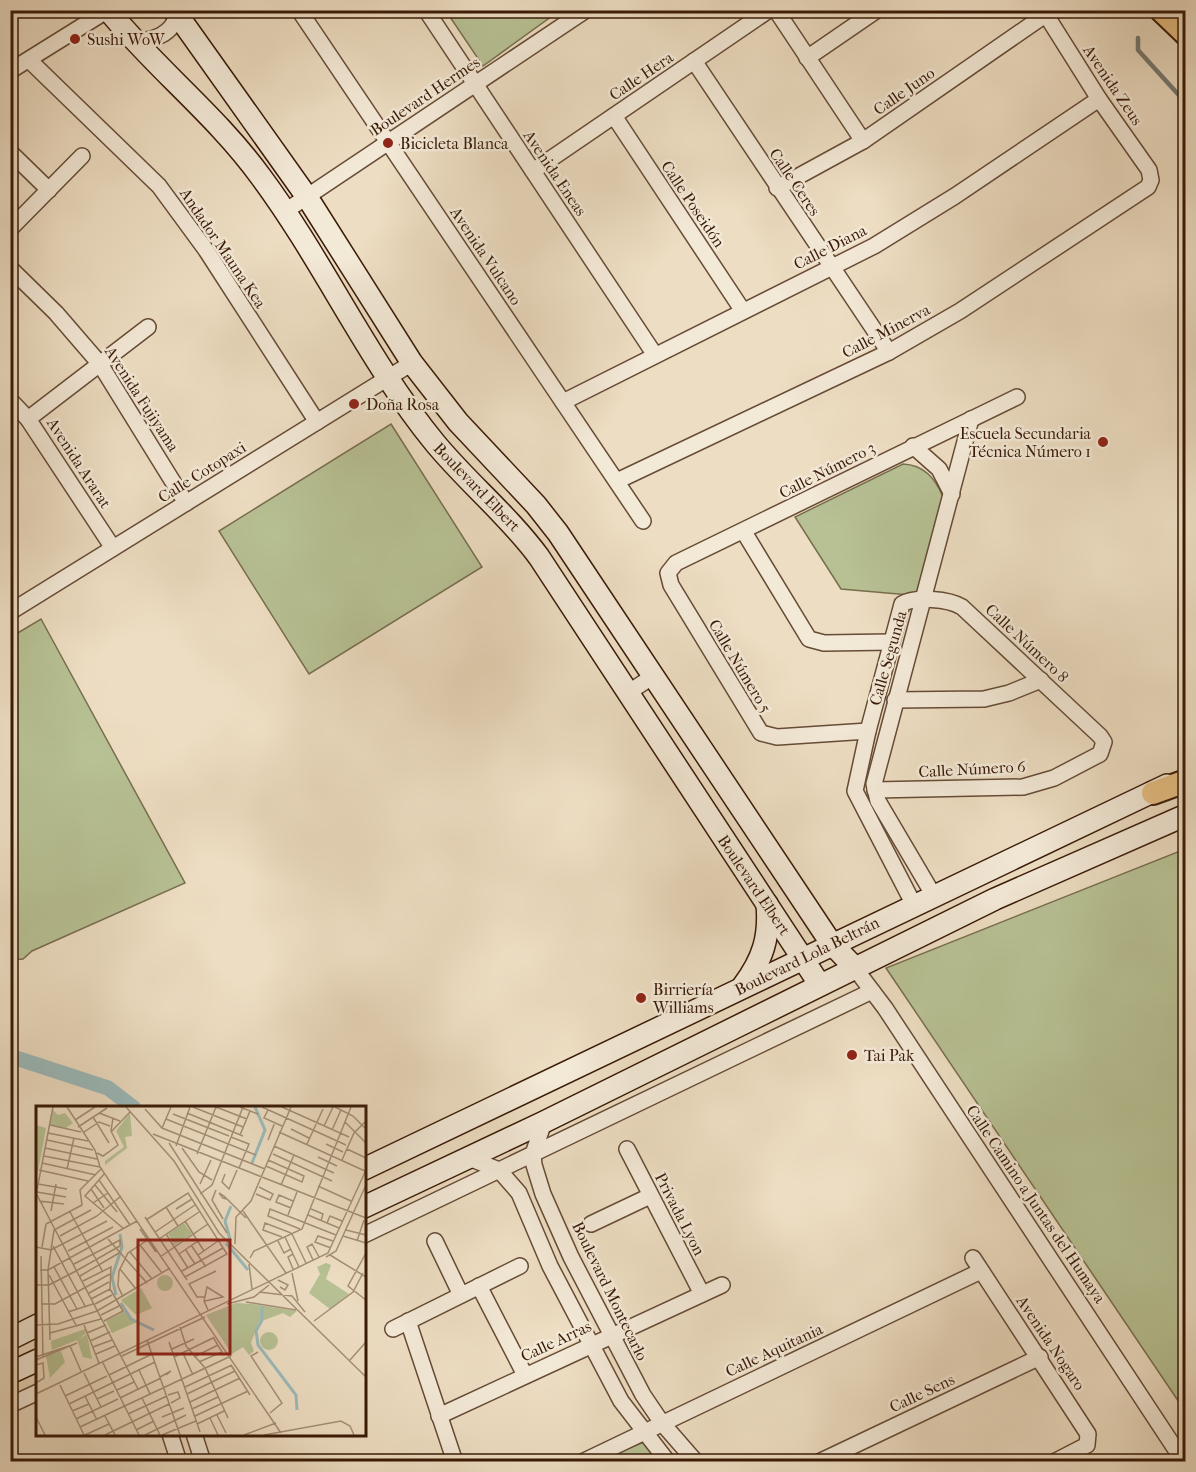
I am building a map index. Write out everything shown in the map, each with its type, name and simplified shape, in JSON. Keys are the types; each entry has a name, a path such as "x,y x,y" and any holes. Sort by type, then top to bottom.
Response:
{"main road":[{"path":"1161,10 1185,34"},
{"path":"1153,793 1185,781"}],"street":[{"name":"Boulevard Elbert","path":"108,10 134,42 249,161 389,378 434,442 522,534 819,985"},
{"path":"10,71 108,10"},
{"name":"Avenida Vulcano","path":"299,10 644,521"},
{"name":"Avenida Eneas","path":"426,10 655,355"},
{"name":"Boulevard Hermes","path":"284,212 586,10"},
{"name":"Calle Hera","path":"533,171 769,10"},
{"path":"776,10 863,141"},
{"path":"807,58 877,10"},
{"name":"Boulevard Elbert","path":"176,12 307,197 412,363 458,422 546,515 831,943 854,967"},
{"path":"134,42 162,35 174,24 176,12"},
{"name":"Avenida Zeus","path":"1044,13 1099,99 1149,170 1151,180"},
{"name":"Calle Juno","path":"777,188 863,141 1044,13"},
{"name":"Andador Mauna Kea","path":"28,60 159,186 206,250 317,422"},
{"name":"Calle Ceres","path":"694,61 889,352"},
{"name":"Calle Diana","path":"563,402 832,268 955,196 1099,99"},
{"name":"Calle Poseidón","path":"614,116 744,311"},
{"path":"10,152 49,190"},
{"path":"10,228 82,156"},
{"name":"Calle Minerva","path":"617,481 889,352 1009,279 1148,187 1151,180"},
{"name":"Avenida Fujiyama","path":"10,268 73,331 100,364 186,503"},
{"path":"28,418 148,327"},
{"name":"Calle Cotopaxi","path":"10,612 412,363"},
{"name":"Calle Número 3","path":"670,585 668,573 676,563 744,532 913,446 1017,397"},
{"name":"Avenida Ararat","path":"10,400 28,418 113,548"},
{"name":"Calle Segunda","path":"874,790 875,777 895,699 971,419"},
{"path":"913,446 939,469 952,494"},
{"path":"744,532 809,639 824,643 891,642"},
{"name":"Calle Número 5","path":"670,585 761,733 777,737 868,731"},
{"name":"Calle Número 8","path":"900,608 905,602 923,601 947,602 962,608 1100,736 1104,749 1100,754"},
{"name":"Calle Segunda","path":"900,608 855,791 914,905"},
{"path":"626,694 652,677"},
{"path":"895,699 984,699 1009,693 1041,680"},
{"name":"Calle Número 6","path":"874,790 1023,787 1054,778 1100,754"},
{"name":"Boulevard Lola Beltrán","path":"366,1168 801,957 1153,793 1185,774"},
{"path":"874,790 912,862 934,896"},
{"name":"Boulevard Lola Beltrán","path":"366,1206 544,1122 995,899 1185,815"},
{"path":"743,987 757,966 766,946 769,925 767,903"},
{"name":"Calle Camino a Juntas del Humaya","path":"854,967 1184,1461"},
{"path":"366,1234 872,991"},
{"path":"533,1154 544,1122"},
{"name":"Privada Lyon","path":"627,1149 702,1294"},
{"name":"Boulevard Montecarlo","path":"533,1154 537,1178 550,1211 629,1370 662,1423 696,1461"},
{"path":"469,1158 499,1170 519,1193 532,1225 621,1401 668,1461"},
{"path":"591,1224 650,1196"},
{"path":"532,1225 550,1211"},
{"path":"435,1241 461,1295"},
{"name":"Avenida Nogaro","path":"977,1265 1040,1357 1088,1434 1087,1445 1053,1461"},
{"name":"Calle Aquitania","path":"582,1461 977,1265"},
{"path":"393,1329 520,1266"},
{"name":"Calle Arras","path":"439,1416 722,1285"},
{"path":"479,1286 525,1375"},
{"path":"408,1321 455,1461"},
{"path":"10,1339 36,1326"},
{"name":"Calle Sens","path":"819,1461 1040,1357"},
{"path":"10,1373 36,1361"},
{"path":"10,1405 36,1393"},
{"path":"171,1436 179,1461"},
{"path":"195,1436 203,1461"}],"green space":[{"path":"446,11 559,11 483,66"},
{"path":"391,424 482,567 309,674 219,531"},
{"path":"903,464 917,467 928,474 943,497 921,596 841,589 795,517"},
{"path":"41,619 185,883 32,951 23,959 11,960 11,637"},
{"path":"1185,849 1185,1411 886,968"},
{"path":"644,1442 662,1462 595,1462"}],"waterway":[{"path":"1138,38 1138,50 1186,103"},
{"path":"10,1056 108,1088 131,1106"}],"place":[{"name":"Sushi WoW","path":"75,39"},
{"name":"Bicicleta Blanca","path":"388,143"},
{"name":"Doña Rosa","path":"354,404"},
{"name":"Escuela Secundaria Técnica Número 1","path":"1103,442"},
{"name":"Birriería Williams","path":"641,998"},
{"name":"Tai Pak","path":"852,1055"}]}
